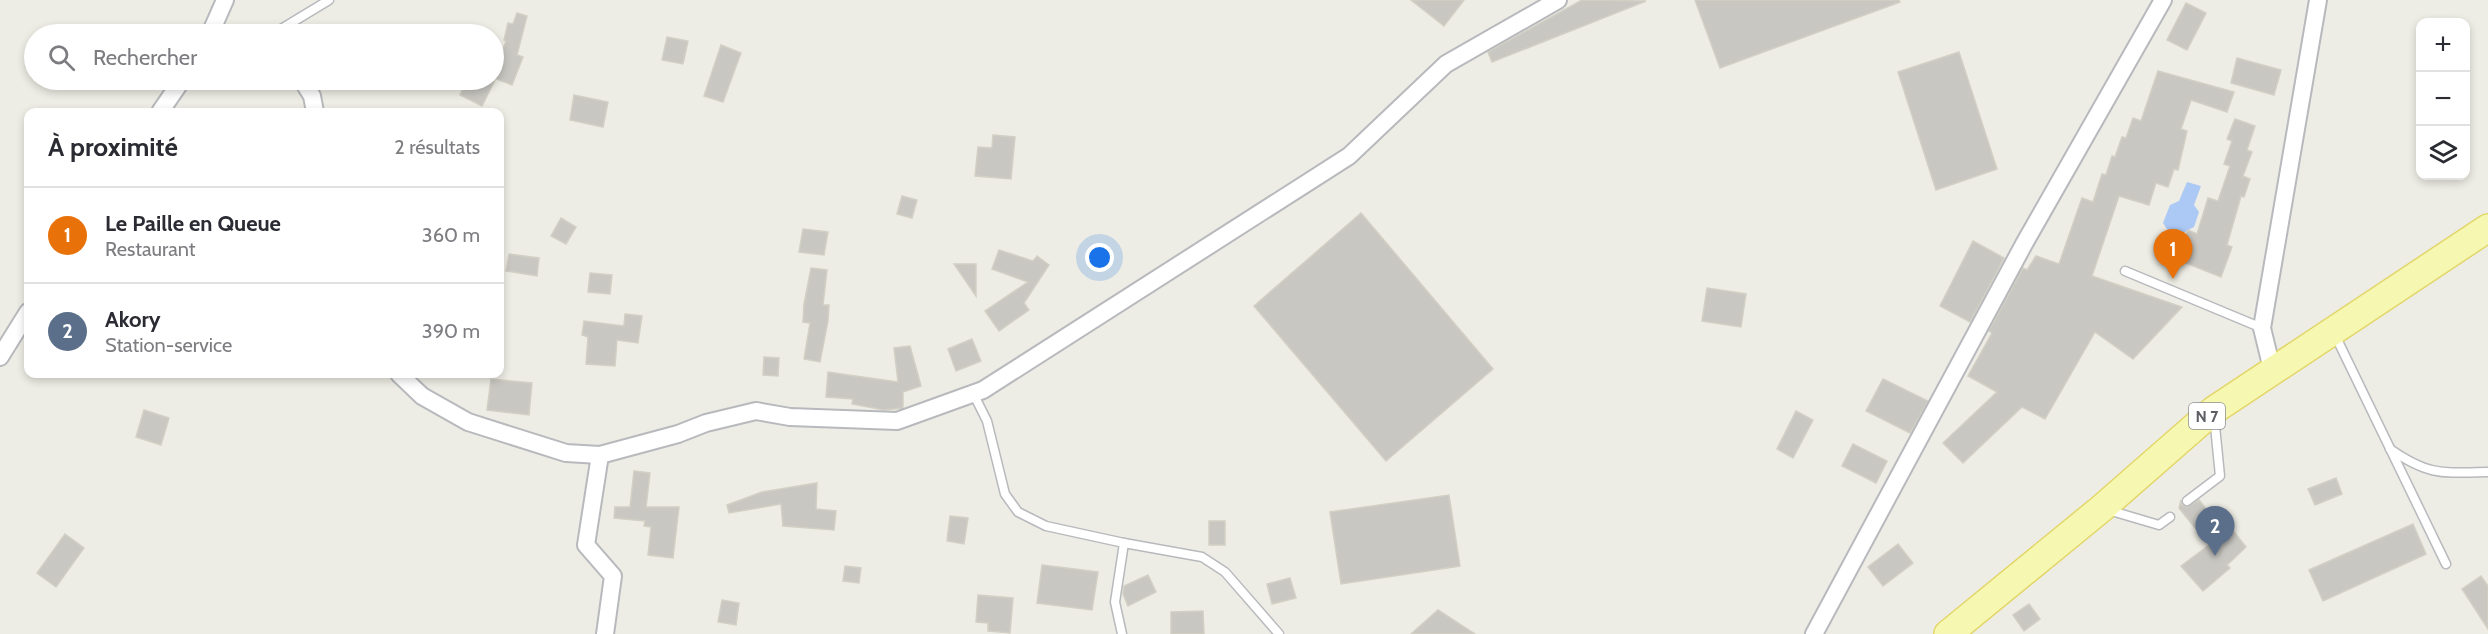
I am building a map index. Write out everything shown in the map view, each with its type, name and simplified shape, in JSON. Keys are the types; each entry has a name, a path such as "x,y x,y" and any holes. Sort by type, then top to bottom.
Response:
{"main road":[{"name":"N 7","path":"1948,634 2102,508 2214,410 2332,329 2488,228"}],"street":[{"path":"214,24 225,0"},
{"path":"403,378 422,396 468,422 566,453 600,454 756,411 790,417 897,421 983,390 1349,156 1446,64 1558,0"},
{"path":"1814,634 2024,244 2163,0"},
{"path":"2272,369 2262,328 2318,0"},
{"path":"163,108 175,90"},
{"path":"308,90 314,108"},
{"path":"0,357 24,318"},
{"path":"600,454 586,545 613,576 605,634"}],"lane":[{"path":"289,24 329,0"},
{"path":"2125,271 2262,328"},
{"path":"2332,329 2446,564"},
{"path":"973,393 987,421 1005,494 1018,512 1046,526 1202,557 1225,572 1279,634"},
{"path":"2187,501 2220,476 2214,410"},
{"path":"2390,449 2416,467 2445,473 2488,472"},
{"path":"2102,508 2160,525 2170,517"},
{"path":"1122,634 1115,602 1124,543"}],"water":[{"path":"2187,182 2201,186 2194,205 2199,212 2194,227 2179,235 2169,232 2163,223 2170,205 2179,201"}],"building":[{"path":"1411,0 1464,0 1444,26"},
{"path":"1582,0 1646,1 1492,62 1488,52"},
{"path":"1695,0 1899,0 1900,2 1720,68"},
{"path":"2186,3 2206,13 2187,50 2167,40"},
{"path":"517,13 527,16 517,55 523,57 512,85 504,82 506,41 504,40 508,23 513,24"},
{"path":"667,37 688,41 683,64 662,60"},
{"path":"721,45 741,53 723,102 704,96"},
{"path":"1959,52 1997,169 1936,190 1898,72"},
{"path":"2237,58 2281,70 2274,95 2231,83"},
{"path":"2158,71 2234,92 2227,112 2191,100 2181,129 2187,131 2178,170 2174,169 2168,187 2156,183 2149,205 2119,196 2092,276 2182,307 2133,359 2095,332 2045,419 2022,407 1963,463 1943,443 1997,392 1968,376 1992,333 1989,331 2023,268 2027,270 2036,256 2059,264 2082,198 2093,202 2102,174 2106,175 2112,156 2115,157 2122,137 2126,138 2133,118 2141,121"},
{"path":"462,90 490,90 482,106 460,95"},
{"path":"574,95 608,102 603,127 570,120"},
{"path":"2235,119 2255,126 2247,150 2252,152 2243,176 2250,179 2244,197 2241,196 2227,245 2232,247 2221,277 2176,259 2188,230 2197,234 2208,198 2218,201 2230,166 2224,164 2232,141 2227,139"},
{"path":"993,135 1015,137 1011,179 975,176 978,147 992,148"},
{"path":"902,196 917,200 912,218 897,214"},
{"path":"1361,213 1493,369 1386,461 1254,306"},
{"path":"561,218 576,227 566,244 551,236"},
{"path":"803,229 828,232 824,255 799,252"},
{"path":"1973,241 2004,258 1970,322 1940,306"},
{"path":"999,250 1033,261 1037,256 1049,265 1024,303 1029,310 999,331 985,311 1028,282 992,269"},
{"path":"509,254 539,258 537,276 506,271"},
{"path":"954,264 976,264 976,296"},
{"path":"811,268 827,270 823,305 829,305 828,321 820,362 804,359 810,323 803,322 804,304"},
{"path":"590,273 612,275 610,294 588,292"},
{"path":"1707,288 1746,294 1741,327 1702,321"},
{"path":"625,314 642,316 638,343 617,340 615,366 586,364 588,337 582,335 584,321 624,326"},
{"path":"972,339 981,361 956,371 948,349"},
{"path":"910,346 921,386 903,392 903,408 884,410 852,404 853,399 826,397 828,372 898,382 894,348"},
{"path":"764,357 779,358 778,376 763,375"},
{"path":"491,379 532,383 529,415 487,410"},
{"path":"1883,379 1928,401 1910,433 1866,411"},
{"path":"144,410 169,418 161,445 136,437"},
{"path":"1796,411 1813,420 1793,458 1777,449"},
{"path":"1853,444 1887,461 1876,483 1842,466"},
{"path":"634,471 650,473 646,507 679,507 673,558 648,555 651,527 644,526 645,521 614,518 615,507 630,507"},
{"path":"2336,478 2342,494 2315,505 2308,489"},
{"path":"817,483 816,509 836,511 834,530 783,526 781,504 729,513 727,505 762,492"},
{"path":"1449,495 1460,566 1341,584 1330,512"},
{"path":"2181,500 2182,505 2187,507 2199,500 2225,532 2231,528 2246,547 2227,565 2230,568 2203,591 2181,566 2209,545 2179,508"},
{"path":"950,516 968,518 964,544 947,541"},
{"path":"1209,521 1225,521 1225,545 1209,545"},
{"path":"2413,524 2426,554 2323,601 2309,570"},
{"path":"65,534 84,548 56,587 37,573"},
{"path":"1898,544 1913,563 1883,586 1868,567"},
{"path":"1042,565 1098,572 1092,610 1037,603"},
{"path":"845,566 861,568 859,583 843,581"},
{"path":"1148,575 1156,592 1128,606 1123,594 1124,586"},
{"path":"2481,576 2488,586 2488,629 2462,589"},
{"path":"1290,578 1296,598 1272,604 1267,584"},
{"path":"978,595 1013,598 1010,633 988,631 988,623 976,622"},
{"path":"722,600 739,603 736,625 718,622"},
{"path":"2029,604 2040,619 2024,631 2013,615"},
{"path":"1438,610 1475,634 1411,634"},
{"path":"1203,611 1204,634 1171,634 1171,612"}],"place":[{"name":"Le Paille en Queue","path":"2173,279"},
{"name":"Akory","path":"2215,556"}]}
